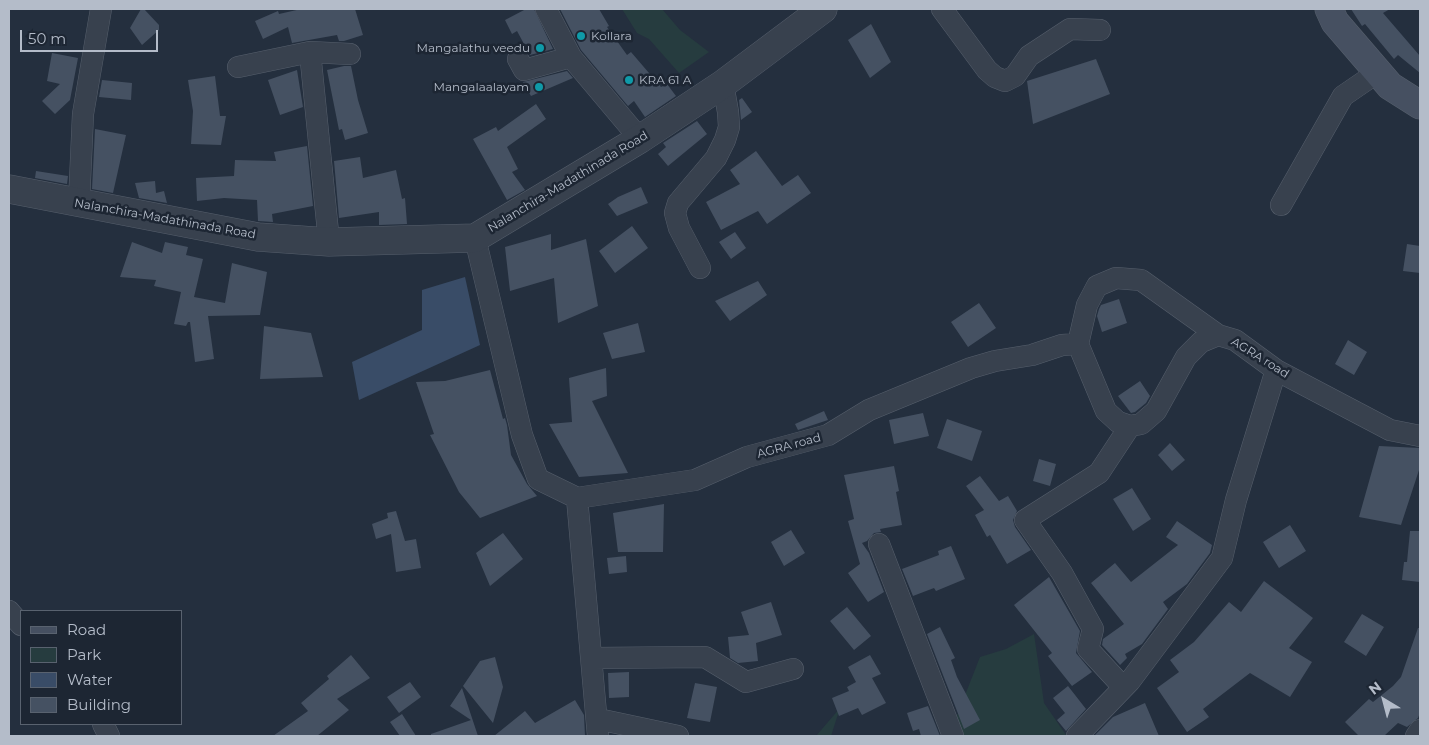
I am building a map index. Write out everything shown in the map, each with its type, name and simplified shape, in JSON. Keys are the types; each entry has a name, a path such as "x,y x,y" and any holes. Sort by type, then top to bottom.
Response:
{"main road":[{"path":"1329,9 1335,22 1390,86 1420,106"}],"street":[{"path":"79,203 83,114 101,9"},
{"path":"546,9 571,57 640,139"},
{"name":"Nalanchira-Madathinada Road","path":"9,189 258,237 329,242 475,238 640,139 723,84 823,9"},
{"path":"942,9 987,70 995,77 1005,81 1015,76 1029,56 1070,29 1100,30"},
{"path":"310,52 329,242"},
{"path":"238,67 310,52 350,54"},
{"path":"518,59 524,70 571,57"},
{"path":"1280,205 1343,96 1378,72"},
{"path":"700,268 679,228 675,213 678,203 716,158 725,140 729,127 723,84"},
{"path":"475,238 522,435 538,478 577,498 598,728 678,736"},
{"path":"1123,688 1088,649 1093,629 1062,574 1025,520 1099,473 1130,426 1118,422 1106,411 1078,344 1087,305 1097,286 1116,278 1141,280 1218,335"},
{"name":"AGRA road","path":"1130,426 1140,424 1156,411 1186,357 1201,342 1218,335 1235,340 1276,370 1390,430 1420,436"},
{"name":"AGRA road","path":"577,498 695,480 747,457 828,435 869,410 971,368 1062,345 1078,344"},
{"path":"1077,736 1123,688 1222,558 1236,500 1276,370"},
{"path":"879,544 953,736"},
{"path":"9,611 20,624"},
{"path":"592,658 704,657 746,682 793,669"},
{"path":"1416,736 1420,730"}],"green space":[{"path":"622,9 662,9 680,30 709,52 679,73 649,39 637,33"},
{"path":"1034,634 1044,703 1066,735 949,736 980,657 1006,649"},
{"path":"840,708 831,736 816,736"}],"water":[{"path":"465,277 480,345 359,400 352,362 422,330 422,290"}],"building":[{"path":"141,9 144,9 159,25 159,30 142,45 130,28"},
{"path":"301,9 355,9 363,35 344,41 339,41 337,35 292,43 288,27 263,39 255,21 278,11 279,14"},
{"path":"526,9 534,9 553,49 530,55 517,31 512,34 505,20"},
{"path":"560,9 599,9 609,26 607,27 627,55 631,52 661,87 667,84 676,96 645,117 634,101 628,106 581,50"},
{"path":"1351,9 1390,9 1383,13 1420,56 1420,73 1398,55 1394,59 1365,24 1362,26"},
{"path":"871,24 891,62 870,78 848,40"},
{"path":"52,53 78,58 70,100 55,114 42,101 60,84 47,81"},
{"path":"1096,59 1110,94 1033,124 1027,81"},
{"path":"351,66 358,100 368,133 345,140 342,129 339,130 327,70"},
{"path":"297,70 303,107 280,115 268,80"},
{"name":"Mangalaalayam","path":"567,71 573,78 531,96 523,82"},
{"path":"215,76 220,116 226,116 221,145 191,144 193,111 188,80"},
{"path":"102,80 132,83 131,100 99,97"},
{"path":"742,98 752,112 741,120 739,100"},
{"path":"536,104 546,119 507,147 518,169 512,172 525,190 507,200 473,139 496,127 498,131"},
{"path":"697,121 707,134 668,166 658,154 666,147 663,143"},
{"path":"95,129 126,135 113,193 92,189"},
{"path":"307,146 313,206 272,214 273,222 258,221 257,200 224,198 197,201 196,178 234,176 235,160 276,161 274,152"},
{"path":"756,151 782,186 798,175 811,193 767,224 758,211 721,230 706,202 740,184 730,170"},
{"path":"360,157 363,178 396,170 402,199 405,198 407,224 379,225 379,212 339,218 334,161"},
{"path":"36,171 68,176 67,184 35,178"},
{"path":"155,181 156,193 164,191 167,203 139,198 135,183"},
{"path":"641,187 648,203 617,216 608,204 618,197"},
{"path":"632,226 648,248 615,273 599,251"},
{"path":"735,232 746,248 731,259 719,242"},
{"path":"551,234 551,250 586,239 598,306 558,323 554,278 510,291 505,247"},
{"path":"132,242 162,253 165,242 188,247 186,255 203,259 194,297 225,303 232,263 267,272 260,315 208,316 214,359 195,362 190,322 186,326 174,324 181,292 154,286 156,280 120,277"},
{"path":"1407,244 1420,246 1420,273 1403,271"},
{"path":"758,281 767,295 730,321 715,301"},
{"path":"1119,299 1127,323 1102,332 1097,316 1101,305"},
{"path":"979,303 996,328 968,347 951,322"},
{"path":"638,323 645,352 612,359 603,333"},
{"path":"264,326 311,333 323,377 260,379"},
{"path":"1348,340 1367,352 1354,375 1335,364"},
{"path":"606,368 607,396 592,401 628,473 579,477 549,424 572,422 569,378"},
{"path":"490,370 503,419 505,418 507,425 511,455 527,484 537,496 480,518 459,492 430,435 434,434 416,382 445,381"},
{"path":"1140,381 1150,396 1146,403 1131,413 1118,396"},
{"path":"824,411 828,420 798,430 795,424"},
{"path":"923,413 929,436 894,444 889,420"},
{"path":"947,419 982,431 972,461 937,448"},
{"path":"1170,443 1185,460 1172,471 1158,455"},
{"path":"1379,446 1420,448 1420,467 1401,525 1359,517"},
{"path":"1039,459 1056,464 1050,486 1033,481"},
{"path":"894,466 899,491 896,492 902,525 880,529 881,532 874,533 867,541 862,543 869,553 884,592 868,602 848,573 860,564 848,521 854,519 844,475"},
{"path":"980,476 999,501 1008,496 1017,511 1013,520 1015,527 1031,550 1007,564 990,535 987,537 975,515 984,510 966,486"},
{"path":"1132,488 1151,519 1133,531 1113,499"},
{"path":"664,504 663,552 618,552 613,513"},
{"path":"396,511 405,541 416,539 421,568 396,572 391,534 376,539 372,524 388,518 387,513"},
{"path":"1177,521 1212,545 1210,553 1187,584 1163,602 1168,609 1142,644 1125,654 1127,658 1120,665 1102,645 1103,639 1124,624 1091,583 1115,563 1131,582 1178,545 1166,537"},
{"path":"1290,525 1306,551 1279,568 1263,542"},
{"path":"791,530 805,553 784,566 771,542"},
{"path":"1410,531 1420,531 1420,582 1402,580 1404,562 1407,562"},
{"path":"503,533 523,559 490,586 476,553"},
{"path":"951,546 965,579 936,591 934,588 913,596 902,569 939,555 938,551"},
{"path":"626,556 627,572 609,574 607,558"},
{"path":"1049,577 1080,631 1076,653 1092,672 1072,686 1048,656 1052,653 1014,605"},
{"path":"1264,581 1313,618 1289,648 1312,662 1290,697 1250,673 1203,709 1209,717 1187,732 1157,688 1179,672 1170,660 1194,642 1229,602 1241,612"},
{"path":"771,602 782,635 756,643 758,661 738,663 730,658 728,637 749,635 741,612"},
{"path":"847,607 871,636 854,650 830,621"},
{"path":"1362,614 1384,627 1366,656 1344,642"},
{"path":"940,627 955,658 951,660 957,677 980,720 964,729 927,634"},
{"path":"1418,628 1420,628 1420,713 1418,718 1407,727 1398,723 1384,736 1359,736 1345,722 1369,699 1373,702 1401,677"},
{"path":"351,655 370,678 337,699 349,710 317,736 273,736 308,711 301,703 329,679 327,676"},
{"path":"870,655 881,674 872,678 886,703 862,715 858,708 839,716 832,698 849,691 847,687 856,682 848,667"},
{"path":"495,657 503,687 493,723 463,686 480,661"},
{"path":"629,672 629,697 609,698 608,673"},
{"path":"410,682 421,697 399,713 387,697"},
{"path":"695,683 717,687 710,722 687,718"},
{"path":"1068,686 1086,709 1066,731 1057,720 1065,713 1053,698"},
{"path":"462,688 478,736 431,736 431,734 471,720 450,706"},
{"path":"575,700 584,715 585,736 494,736 525,711 535,723"},
{"path":"1145,703 1159,736 1094,736 1113,717"},
{"path":"928,706 940,736 921,736 919,729 913,731 907,713"},
{"path":"402,714 416,736 400,736 390,722"}],"place":[{"name":"Kollara","path":"581,36"},
{"name":"Mangalathu veedu","path":"540,48"},
{"name":"KRA 61 A","path":"629,80"},
{"name":"Mangalaalayam","path":"539,87"}]}
